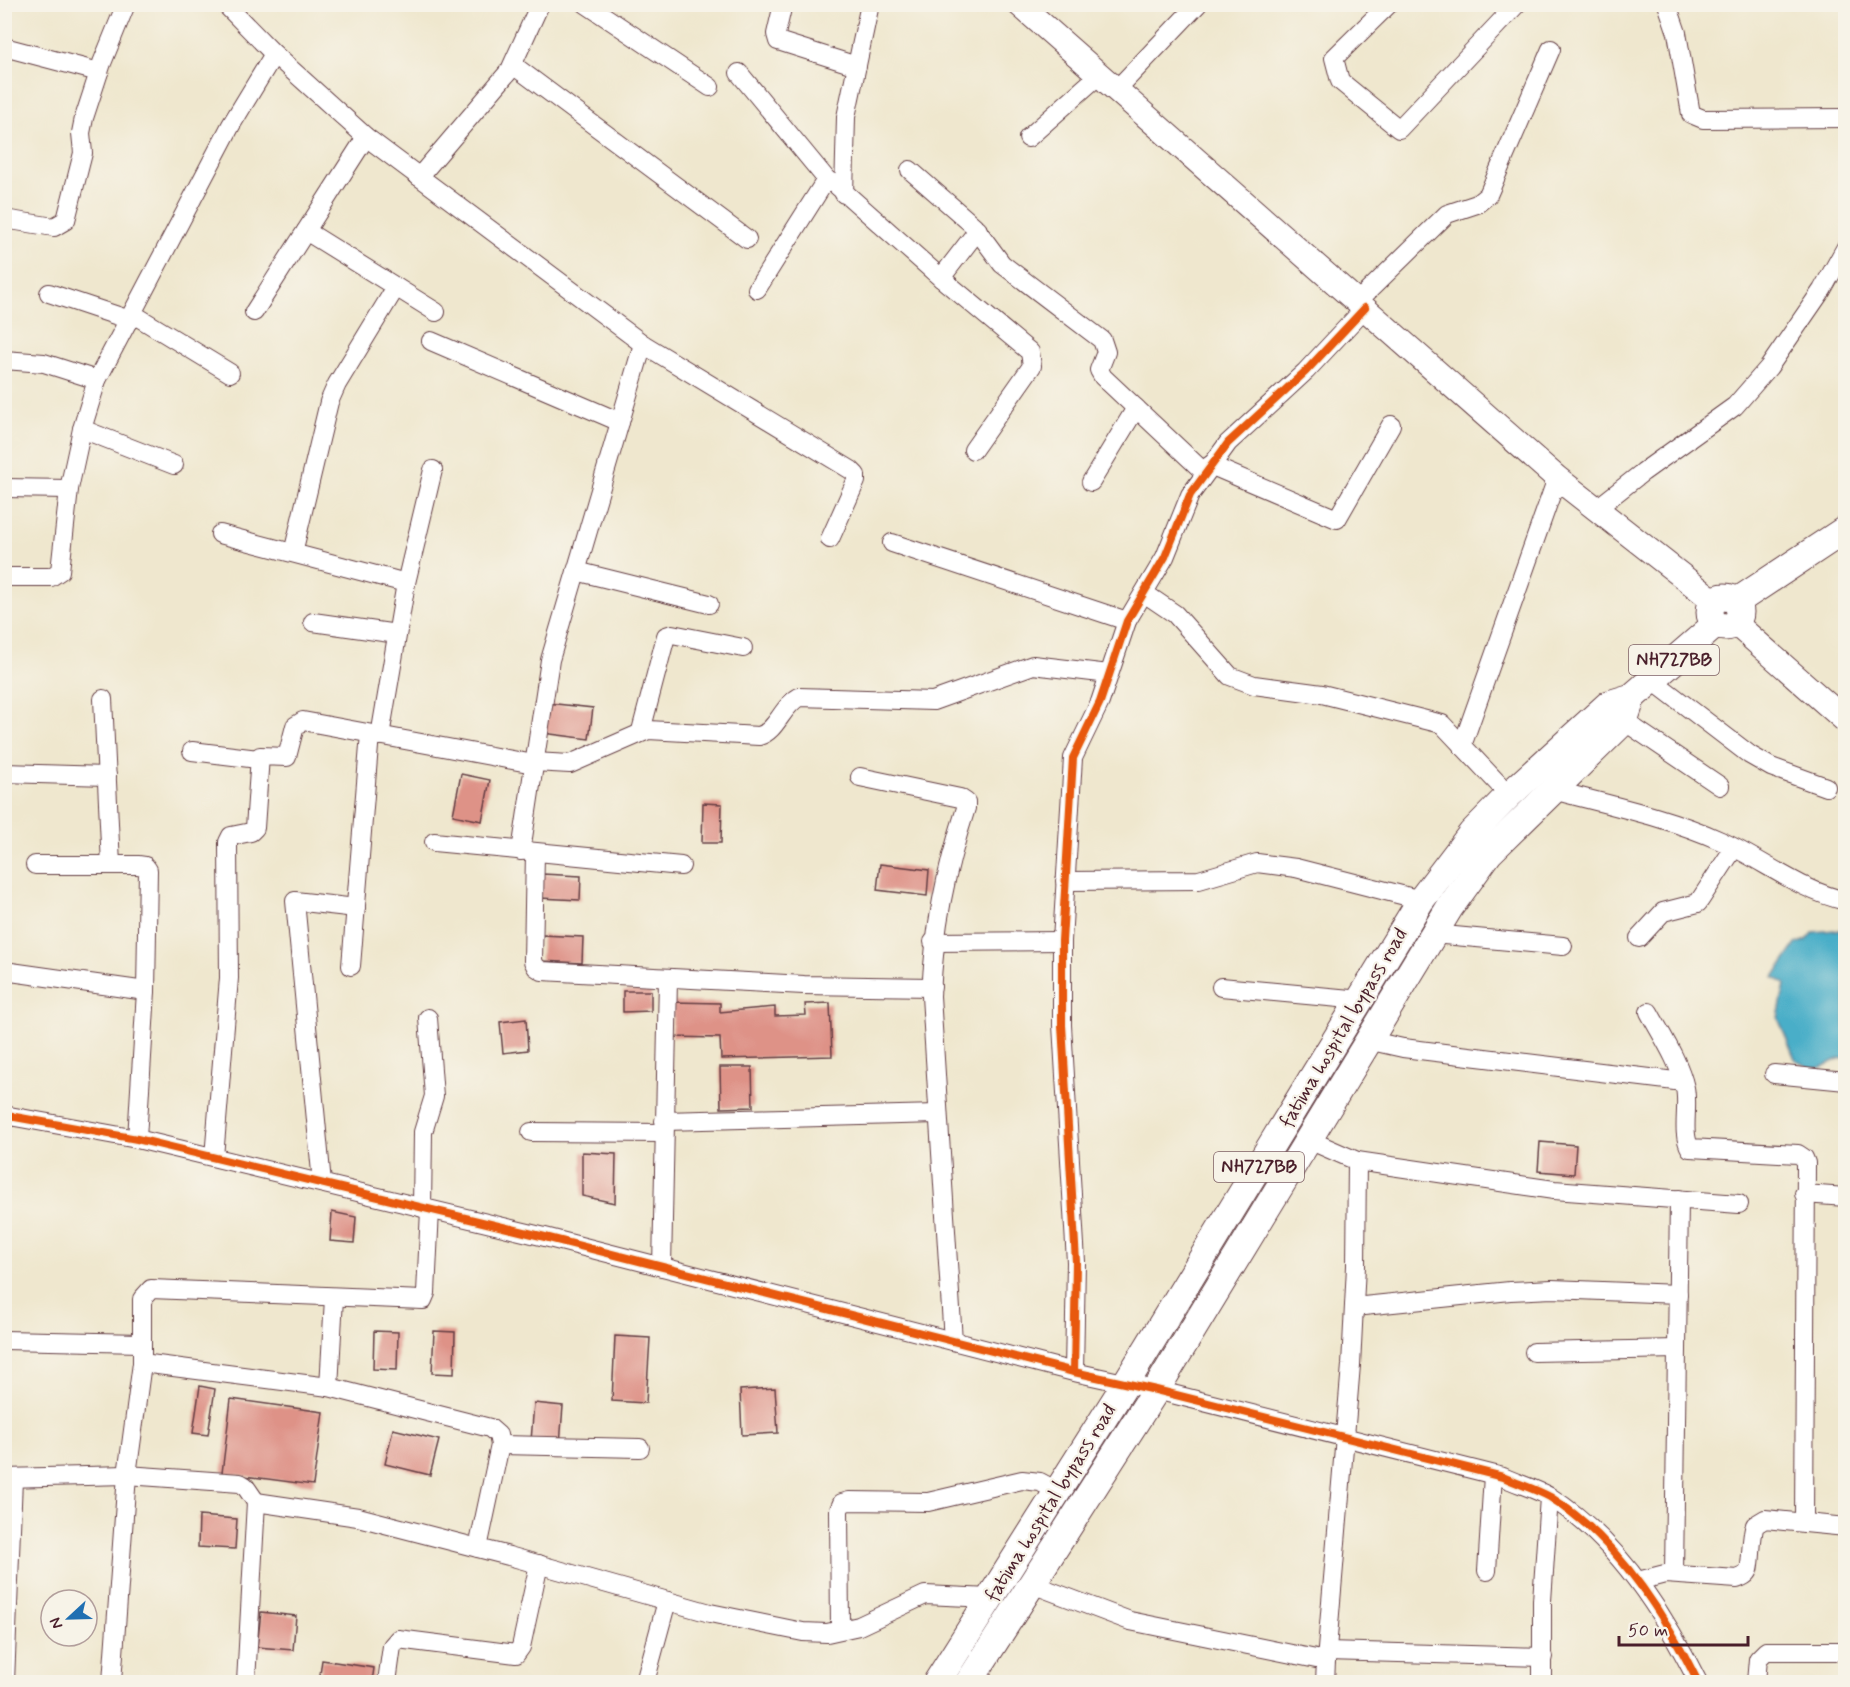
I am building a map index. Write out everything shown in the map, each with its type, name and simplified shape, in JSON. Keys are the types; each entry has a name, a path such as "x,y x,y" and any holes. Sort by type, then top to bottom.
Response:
{"highway":[{"name":"fatima hospital bypass road","path":"969,1683 1156,1390 1433,934 1489,854 1553,790 1652,680 1725,613 1845,529"},
{"name":"fatima hospital bypass road","path":"937,1683 1126,1383 1421,900 1473,833 1509,795 1610,704 1628,709"},
{"path":"1239,1200 1263,1214"}],"main road":[{"path":"1019,4 1557,478 1725,613 1845,721"}],"street":[{"path":"4,219 54,227 66,220 83,153 81,133 84,118 99,72 126,4"},
{"path":"225,4 274,54 366,137 419,177 643,344 856,475 830,539"},
{"path":"419,177 513,65 540,4"},
{"path":"586,4 710,87"},
{"path":"783,4 776,34 778,41 857,66"},
{"path":"844,194 846,117 870,4"},
{"path":"1028,138 1108,83 1198,4"},
{"path":"1389,4 1334,58 1340,81 1399,129 1517,4"},
{"path":"1667,4 1677,33 1691,114 1703,119 1845,118"},
{"path":"4,47 99,72"},
{"path":"1074,1372 1076,1262 1062,1025 1062,941 1073,758 1100,702 1128,621 1165,558 1190,495 1228,443 1306,371 1361,304 1447,214 1477,204 1488,195 1551,50"},
{"path":"4,576 57,575 60,571 69,489 82,429 97,380 231,125 274,54"},
{"path":"513,65 747,239"},
{"path":"739,73 828,180 941,279 1030,352 1033,359 1032,366 973,450"},
{"path":"254,312 366,137"},
{"path":"910,170 978,230 1002,264 1102,340 1106,352 1099,370 1103,377 1208,469 1337,519 1391,425"},
{"path":"757,290 828,180"},
{"path":"941,279 978,230"},
{"path":"306,231 436,312"},
{"path":"1596,509 1643,471 1735,406 1769,367 1822,290 1845,248"},
{"path":"293,553 321,425 329,402 337,384 396,287"},
{"path":"49,293 131,317 230,373"},
{"path":"431,341 620,422"},
{"path":"643,344 550,660 534,763 528,851 533,960 536,967 542,970 668,979 804,985 932,987"},
{"path":"4,360 44,363 97,380"},
{"path":"1091,482 1136,408"},
{"path":"82,429 174,465"},
{"path":"351,966 375,735 397,634 405,583 433,470"},
{"path":"1462,746 1557,478"},
{"path":"4,488 69,489"},
{"path":"220,534 405,583"},
{"path":"892,543 1128,621"},
{"path":"576,571 709,603"},
{"path":"1144,593 1174,614 1220,667 1240,681 1322,694 1435,721 1450,730 1462,746 1509,795"},
{"path":"313,622 397,634"},
{"path":"641,732 666,636 672,634 743,648"},
{"path":"192,751 258,759 263,755 287,757 298,722 534,763 570,764 641,732 655,729 764,735 784,708 799,698 933,701 1034,665 1109,674"},
{"path":"1652,680 1750,755 1771,767 1826,787"},
{"path":"103,699 111,865"},
{"path":"1628,709 1720,786"},
{"path":"214,1157 229,978 228,842 231,836 251,832 255,828 258,759"},
{"path":"4,773 107,776"},
{"path":"860,777 960,798 966,802 948,863 933,942 932,987 938,1114 952,1341"},
{"path":"1553,790 1666,821 1734,848 1818,893 1845,901"},
{"path":"434,842 681,866"},
{"path":"1640,938 1663,912 1692,905 1703,898 1734,848"},
{"path":"1065,881 1199,880 1257,862 1296,868 1421,900"},
{"path":"36,865 145,866 148,870 146,991 137,1138"},
{"path":"322,1183 295,901 357,908"},
{"path":"1433,934 1563,946"},
{"path":"933,942 1062,941"},
{"path":"4,971 146,991"},
{"path":"662,1267 668,979"},
{"path":"1221,987 1361,1000"},
{"path":"1648,1012 1669,1048 1683,1082 1688,1104 1686,1142 1690,1149 1798,1154 1804,1158 1806,1163 1804,1194 1804,1523"},
{"path":"112,1683 127,1475 142,1363 142,1299 151,1289 423,1300 426,1293 426,1209 423,1132 434,1096 428,1018"},
{"path":"1368,1040 1403,1048 1683,1082"},
{"path":"1774,1074 1845,1081"},
{"path":"531,1132 938,1114"},
{"path":"4,1115 137,1138 1493,1475 1549,1497 1593,1532 1638,1581 1698,1683"},
{"path":"1309,1140 1356,1161 1554,1190 1739,1204"},
{"path":"1325,1683 1346,1439 1354,1307 1356,1161"},
{"path":"1804,1194 1845,1197"},
{"path":"1674,1574 1679,1200"},
{"path":"1354,1307 1510,1291 1552,1289 1678,1294"},
{"path":"329,1387 334,1298"},
{"path":"4,1340 142,1343"},
{"path":"1534,1352 1677,1349"},
{"path":"142,1363 329,1387 490,1428 498,1435 500,1445 478,1548"},
{"path":"500,1445 640,1448"},
{"path":"5,1683 9,1479 127,1475 240,1483 245,1486 255,1502 246,1683"},
{"path":"1487,1571 1493,1475"},
{"path":"840,1629 839,1510 842,1503 849,1501 928,1502 1022,1480 1040,1482 1057,1491"},
{"path":"1542,1683 1542,1601 1549,1497"},
{"path":"255,1502 358,1517 538,1564 710,1613 803,1632 827,1632 859,1626 926,1595 990,1598"},
{"path":"1638,1581 1665,1574 1737,1579 1749,1570 1750,1541 1755,1525 1765,1518 1845,1527"},
{"path":"387,1683 392,1646 398,1639 516,1654 520,1647 538,1564"},
{"path":"1032,1584 1130,1621 1327,1656 1543,1657"},
{"path":"645,1683 667,1601"},
{"path":"1756,1683 1758,1659 1766,1651 1845,1650"}],"water":[{"path":"1845,929 1845,1060 1841,1058 1815,1070 1796,1061 1778,1018 1785,984 1774,977 1796,944 1807,940 1814,932"}],"building":[{"path":"547,703 593,708 589,739 543,733"},
{"path":"461,774 490,780 482,821 453,815"},
{"path":"703,803 722,804 721,843 702,843"},
{"path":"880,864 929,870 927,896 877,890"},
{"path":"542,874 581,876 580,900 540,898"},
{"path":"542,935 583,937 582,963 541,961"},
{"path":"623,991 651,991 651,1011 623,1012"},
{"path":"673,1002 720,1003 720,1012 775,1007 775,1016 806,1015 805,1004 830,1003 832,1056 721,1059 720,1038 672,1037"},
{"path":"526,1019 528,1050 503,1053 500,1022"},
{"path":"720,1067 752,1067 753,1107 721,1108"},
{"path":"1540,1142 1576,1145 1574,1174 1538,1171"},
{"path":"582,1152 616,1154 615,1203 582,1196"},
{"path":"332,1212 356,1217 354,1243 330,1241"},
{"path":"374,1331 398,1332 397,1370 373,1369"},
{"path":"434,1331 455,1332 454,1374 432,1373"},
{"path":"615,1336 650,1338 646,1403 612,1401"},
{"path":"200,1386 215,1389 208,1435 193,1433"},
{"path":"775,1388 778,1433 742,1435 740,1390"},
{"path":"231,1399 323,1412 313,1485 222,1473"},
{"path":"534,1403 563,1406 560,1444 531,1441"},
{"path":"393,1429 439,1440 430,1475 385,1464"},
{"path":"199,1516 237,1519 235,1549 198,1547"},
{"path":"261,1612 296,1616 293,1650 257,1647"},
{"path":"322,1660 374,1668 372,1682 319,1682"}],"cycle path":[{"path":"1074,1372 1076,1262 1062,1025 1062,941 1073,758 1100,702 1127,621 1165,557 1190,495 1228,443 1306,371 1365,308"},
{"path":"4,1115 137,1139 545,1237 1074,1372 1156,1390 1503,1477 1550,1497 1597,1534 1636,1579 1654,1604 1698,1682"}]}
